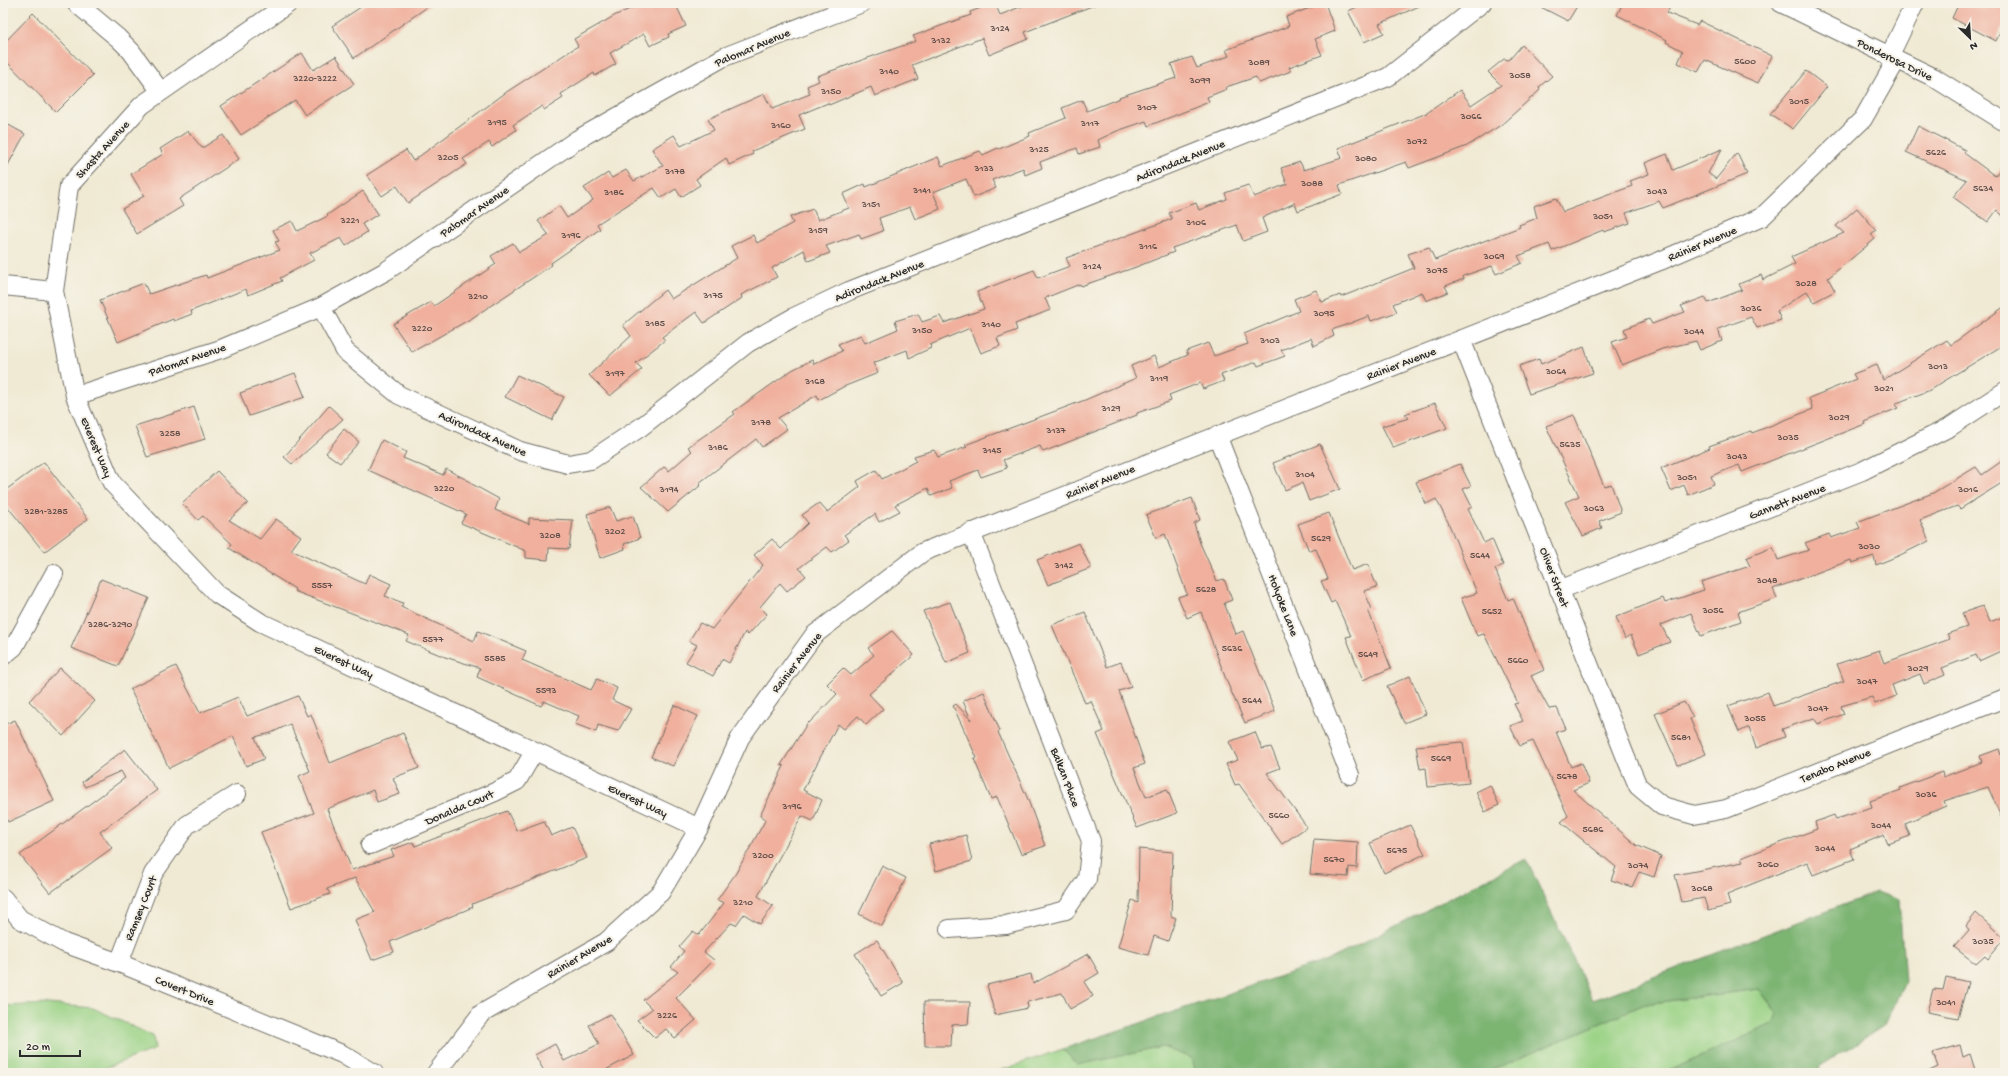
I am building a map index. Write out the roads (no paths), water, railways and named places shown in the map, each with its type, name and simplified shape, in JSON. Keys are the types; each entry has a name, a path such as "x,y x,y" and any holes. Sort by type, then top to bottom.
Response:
{"street":[{"path":"76,3 118,38 131,51 160,92"},
{"name":"Shasta Avenue","path":"75,396 54,291 69,186 142,105 289,3"},
{"name":"Palomar Avenue","path":"75,396 221,348 322,307 386,271 578,139 724,57 862,3"},
{"name":"Adirondack Avenue","path":"322,307 345,351 398,395 520,451 568,464 591,460 641,427 748,343 794,317 850,291 1388,77 1482,3"},
{"name":"Ponderosa Drive","path":"1780,3 1892,59 1933,77 2005,122"},
{"name":"Rainier Avenue","path":"436,1073 480,1014 606,942 661,892 699,828 740,738 814,635 923,552 1217,434 1660,261 1762,218 1863,119 1892,59 1915,3"},
{"path":"3,286 54,291"},
{"name":"Oliver Street","path":"1461,339 1559,590 1638,786 1662,806"},
{"name":"Gannett Avenue","path":"1559,590 1862,471 1950,427 2005,392"},
{"name":"Everest Way","path":"75,396 112,483 217,594 260,622 534,752 699,828"},
{"name":"Holyoke Lane","path":"1217,434 1350,775"},
{"name":"Balkan Place","path":"949,929 1006,926 1066,910 1087,879 1091,842 971,532"},
{"path":"3,656 14,647 54,574"},
{"name":"Tenabo Avenue","path":"1662,806 1694,816 1726,809 2005,698"},
{"name":"Donalda Court","path":"370,845 495,792 517,781 534,752"},
{"name":"Ramsey Court","path":"118,963 153,874 187,825 237,794"},
{"name":"Covert Drive","path":"3,898 20,919 64,943 118,963 342,1054 374,1073"}]}
